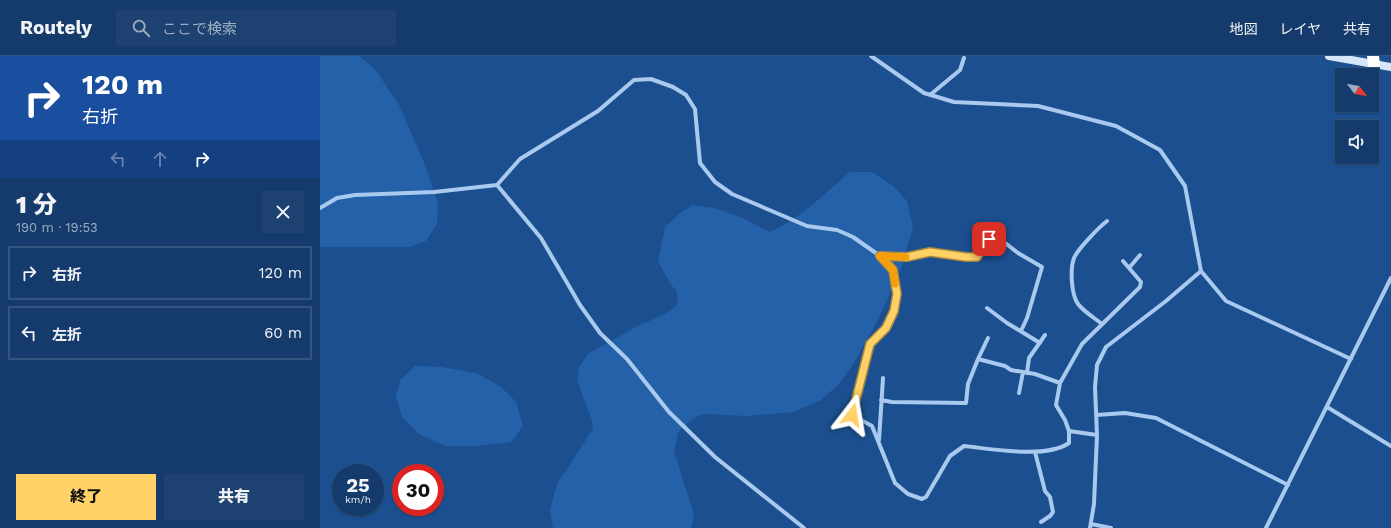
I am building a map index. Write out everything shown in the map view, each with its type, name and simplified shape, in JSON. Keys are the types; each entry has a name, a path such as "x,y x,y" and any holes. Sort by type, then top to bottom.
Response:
{"main road":[{"path":"1329,56 1374,58 1391,67"}],"street":[{"path":"871,56 924,93 930,95 954,102 1038,106 1116,126 1160,150 1185,186 1201,271 1226,301 1351,359"},
{"path":"930,95 960,70 964,58"},
{"path":"320,208 337,198 355,195 434,192 497,185 520,159 598,111 634,80 651,79 673,87 686,95 695,109 700,163 714,182 732,194 807,226 837,230 853,236 880,256 893,270 897,294 894,311 886,328 870,344 852,415 872,426 895,483 908,494 922,499 926,497 950,456 964,446 1035,452 1063,447 1070,443 1069,431 1065,420 1056,406 1060,383 1082,344 1140,287 1141,282 1123,261"},
{"path":"497,185 541,238 580,305 600,333 627,359 669,412 715,457 804,528"},
{"path":"1102,324 1078,304 1073,290 1072,267 1075,257 1101,225 1107,221"},
{"path":"880,256 907,257 930,252 977,257 989,239 995,235 1018,253 1042,267 1027,318 1021,331"},
{"path":"1129,268 1140,255"},
{"path":"1111,528 1090,526 1094,504 1098,435 1095,387 1097,365 1106,347 1166,301 1201,271"},
{"path":"1266,528 1391,278"},
{"path":"987,308 1040,343"},
{"path":"1019,393 1029,358 1045,334"},
{"path":"881,400 892,402 966,403 968,384 988,338"},
{"path":"978,359 1005,366 1011,370 1035,374 1060,383"},
{"path":"878,442 883,378"},
{"path":"1327,407 1391,446"},
{"path":"1096,415 1125,414 1156,418 1288,485"},
{"path":"1069,431 1098,435"},
{"path":"1035,452 1045,491 1050,497 1053,512 1041,522"}],"shaded area":[{"path":"320,56 359,56 375,69 399,105 425,165 438,203 437,224 426,241 410,247 320,247"},
{"path":"850,172 872,172 893,186 907,201 913,228 901,269 877,322 852,366 839,384 821,400 794,412 746,416 703,414 692,419 678,432 674,451 694,515 691,528 553,528 550,510 557,484 593,429 592,421 577,380 579,367 589,353 638,326 663,315 676,306 678,299 676,290 671,285 658,261 665,227 679,214 693,205 715,208 745,219 770,232 781,227 802,213"},
{"path":"415,366 442,367 476,373 500,386 516,402 523,426 511,442 479,446 445,446 419,434 402,417 396,397 400,380"}],"slow traffic":[{"path":"895,284 893,270 880,256 906,257"}],"route":[{"path":"852,415 870,344 886,328 894,311 897,294 893,270 880,256 907,257 930,252 977,257 989,239"}]}
